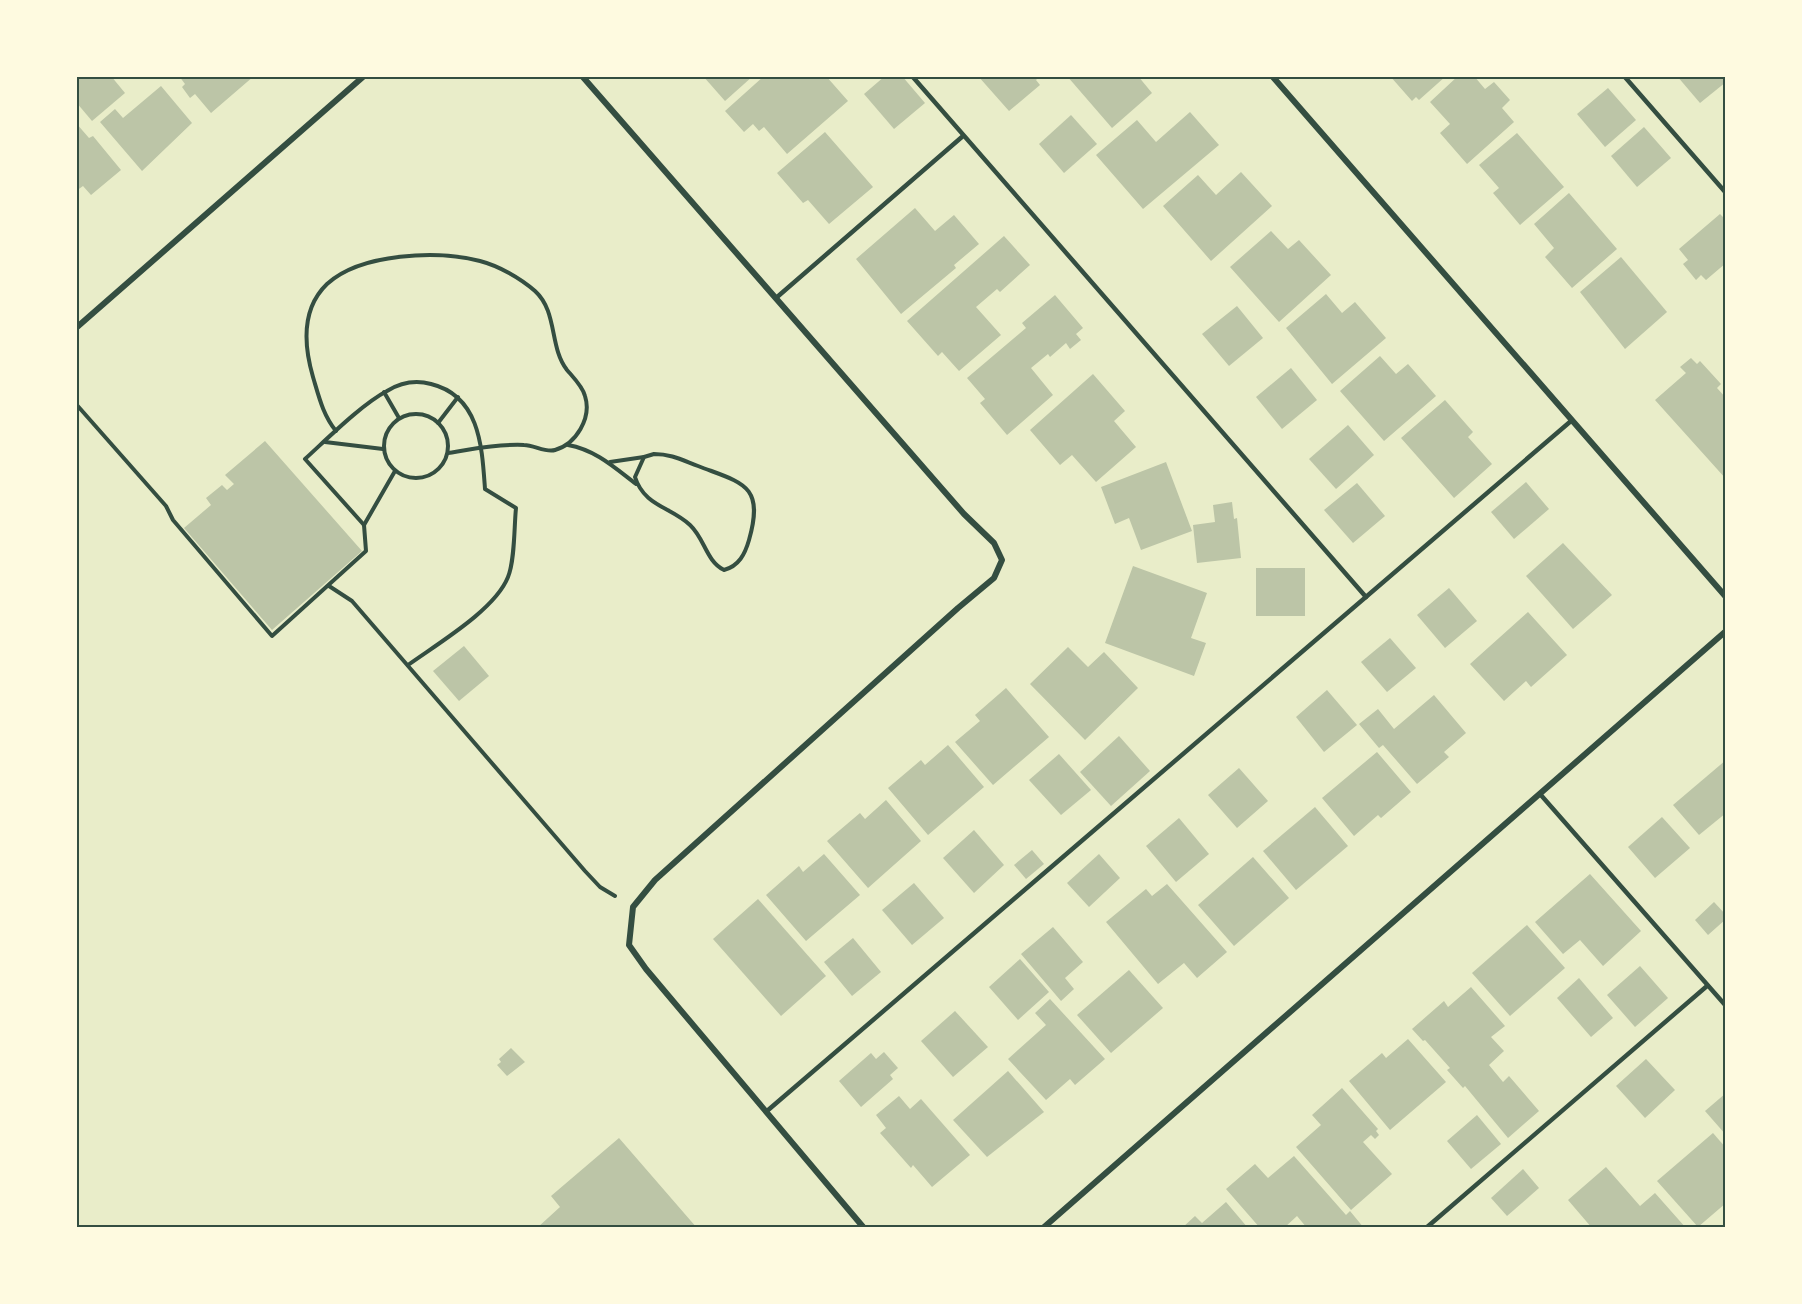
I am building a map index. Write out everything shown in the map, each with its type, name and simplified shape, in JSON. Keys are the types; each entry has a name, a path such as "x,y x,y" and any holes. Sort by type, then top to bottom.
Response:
{"street":[{"path":"76,328 364,76"},
{"path":"582,76 964,514 994,543 1002,560 994,578 655,880 633,908 629,945 681,1011 864,1227"},
{"path":"1272,76 1725,597"},
{"path":"1043,1227 1725,631"}],"lane":[{"path":"912,76 1366,597"},
{"path":"1624,76 1725,193"},
{"path":"776,298 963,136"},
{"path":"767,1111 1571,421"},
{"path":"1540,794 1725,1006"},
{"path":"1426,1227 1707,986"}],"path":[{"path":"336,431 326,419 308,360 305,331 311,308 327,285 349,270 394,257 431,255 480,261 513,275 537,293 550,314 563,365 585,395 586,412 582,428 567,445 552,451 526,445 482,447 448,453"},
{"path":"364,525 305,459 384,393 417,380 441,387 462,400 473,420 482,447 485,489 516,508 509,576 497,595 469,620 408,665"},
{"path":"384,393 399,418"},
{"path":"438,423 458,397"},
{"path":"76,404 166,506 172,520 272,636 366,551 364,525 395,471"},
{"path":"411,414 422,414 438,423 448,440 448,453 438,469 420,478 407,477 395,471 387,461 383,449 385,436 399,418 411,414"},
{"path":"324,442 383,449"},
{"path":"567,445 580,447 609,462 637,485 644,496 663,510 685,521 697,533 716,566 724,570 732,568 745,553 755,518 752,499 739,482 668,454 609,462"},
{"path":"637,485 635,477 644,457"},
{"path":"329,586 352,602 600,887 633,908"}],"building":[{"path":"81,76 111,76 125,93 92,121 76,102 76,80"},
{"path":"179,76 254,76 211,113 195,94 190,98 182,87 185,84"},
{"path":"703,76 753,76 725,101"},
{"path":"764,76 826,76 848,101 787,154 764,127 759,131 753,124 744,132 725,111"},
{"path":"885,76 902,76 925,103 894,129 864,94"},
{"path":"978,76 1040,76 1036,80 1040,85 1009,111"},
{"path":"1067,76 1138,76 1152,93 1112,128"},
{"path":"1390,76 1446,76 1419,100 1416,97 1412,101"},
{"path":"1458,76 1474,76 1485,89 1494,82 1510,100 1502,108 1514,122 1467,164 1440,133 1450,124 1430,102"},
{"path":"1677,76 1726,76 1726,82 1700,103"},
{"path":"161,86 192,123 142,171 100,122 115,109 123,118"},
{"path":"1608,88 1636,120 1605,147 1577,114"},
{"path":"1190,112 1219,145 1143,209 1096,155 1137,120 1156,142"},
{"path":"1071,115 1097,144 1064,173 1039,144"},
{"path":"76,123 89,138 93,136 121,170 91,195 83,186 76,191"},
{"path":"1644,127 1671,158 1637,187 1611,156"},
{"path":"825,132 873,187 829,224 808,200 803,203 777,173"},
{"path":"1517,133 1564,187 1520,225 1493,193 1499,188 1479,165"},
{"path":"1241,172 1272,206 1211,261 1163,206 1198,175 1216,195"},
{"path":"1569,193 1617,249 1572,288 1545,257 1554,248 1534,224"},
{"path":"915,208 935,231 954,215 979,244 954,265 956,268 901,314 856,259"},
{"path":"1720,214 1726,220 1726,263 1706,280 1701,275 1696,280 1683,264 1688,260 1679,249"},
{"path":"1271,231 1288,249 1299,240 1331,275 1279,322 1230,267"},
{"path":"1004,236 1030,265 1000,292 997,289 976,307 1001,335 959,371 942,352 938,356 907,321"},
{"path":"1621,257 1667,312 1625,349 1580,292"},
{"path":"1326,294 1342,313 1355,302 1386,338 1332,384 1286,328"},
{"path":"1055,295 1083,328 1076,334 1081,340 1070,349 1066,343 1050,357 1048,354 1031,368 1053,395 1007,435 980,403 985,399 967,378 1026,328 1022,323"},
{"path":"1237,306 1263,338 1229,366 1202,334"},
{"path":"1380,356 1396,374 1408,364 1436,396 1384,441 1340,391"},
{"path":"1691,358 1697,364 1700,361 1721,384 1717,388 1726,398 1726,479 1655,400 1686,373 1680,367"},
{"path":"1291,368 1317,400 1282,429 1256,397"},
{"path":"1093,374 1125,411 1114,421 1136,447 1096,482 1072,455 1060,465 1030,430"},
{"path":"1445,400 1473,432 1468,437 1492,464 1454,498 1401,438"},
{"path":"1348,425 1374,455 1336,489 1309,459"},
{"path":"265,441 362,551 272,630 184,528 211,505 206,498 222,485 227,490 234,484 225,475"},
{"path":"1166,462 1192,531 1141,550 1129,518 1115,524 1101,487"},
{"path":"1526,482 1549,509 1514,539 1491,512"},
{"path":"1357,483 1385,516 1353,543 1324,510"},
{"path":"1232,502 1234,519 1237,518 1241,558 1197,563 1193,525 1215,522 1213,505"},
{"path":"1563,543 1612,595 1573,629 1526,576"},
{"path":"1133,566 1207,593 1191,638 1206,643 1194,676 1105,643"},
{"path":"1256,568 1305,568 1305,616 1256,616"},
{"path":"1449,588 1477,621 1445,648 1417,615"},
{"path":"1528,612 1567,655 1531,687 1526,681 1504,701 1470,664"},
{"path":"1390,638 1416,668 1387,692 1361,662"},
{"path":"464,646 489,676 459,701 433,671"},
{"path":"1068,647 1088,667 1104,652 1138,688 1085,740 1030,684"},
{"path":"1006,688 1049,737 993,785 955,742 980,721 975,715"},
{"path":"1327,690 1357,725 1324,752 1296,717"},
{"path":"1434,695 1466,733 1444,752 1449,757 1417,784 1383,745 1379,748 1359,724 1378,709 1394,729"},
{"path":"1119,736 1150,771 1111,806 1080,772"},
{"path":"948,745 984,787 928,835 888,788 921,760 925,765"},
{"path":"1377,752 1411,792 1381,818 1378,815 1354,836 1322,798"},
{"path":"1059,754 1091,790 1061,815 1029,780"},
{"path":"1726,760 1726,813 1699,835 1673,805"},
{"path":"1239,768 1268,801 1237,828 1208,795"},
{"path":"886,800 921,841 868,888 827,841 860,813 865,819"},
{"path":"1315,807 1348,846 1296,890 1263,851"},
{"path":"1662,817 1690,848 1655,878 1628,847"},
{"path":"1179,818 1209,854 1176,882 1146,846"},
{"path":"974,830 1004,865 974,893 943,858"},
{"path":"1032,850 1044,864 1026,879 1014,865"},
{"path":"824,854 860,895 806,941 766,895 799,866 803,872"},
{"path":"1099,854 1120,878 1089,907 1067,883"},
{"path":"1253,857 1289,898 1234,946 1198,905"},
{"path":"1590,874 1641,931 1603,966 1580,940 1563,954 1535,922"},
{"path":"914,883 944,918 912,945 882,910"},
{"path":"1167,884 1227,952 1197,978 1184,963 1158,984 1106,922 1146,889 1152,896"},
{"path":"758,899 826,976 781,1016 713,939"},
{"path":"1714,902 1726,915 1726,919 1708,935 1695,920"},
{"path":"1527,925 1565,968 1510,1016 1472,973"},
{"path":"1053,927 1083,962 1065,978 1074,989 1061,1001 1021,954"},
{"path":"853,938 881,972 852,996 824,962"},
{"path":"1020,959 1049,992 1018,1020 989,987"},
{"path":"1640,966 1668,998 1635,1027 1607,995"},
{"path":"1129,970 1163,1008 1111,1053 1077,1015"},
{"path":"1579,978 1613,1018 1591,1037 1557,998"},
{"path":"1471,987 1505,1026 1491,1037 1504,1051 1489,1065 1503,1082 1509,1076 1539,1111 1508,1138 1465,1086 1463,1088 1447,1070 1450,1068 1412,1029 1444,1001 1448,1007"},
{"path":"1050,999 1105,1059 1075,1085 1070,1079 1046,1100 1008,1059 1046,1025 1035,1013"},
{"path":"955,1011 988,1047 953,1077 921,1041"},
{"path":"1408,1039 1446,1082 1390,1130 1349,1081 1382,1053 1386,1058"},
{"path":"511,1048 525,1062 507,1076 497,1065 501,1062 499,1059"},
{"path":"884,1052 898,1068 890,1075 893,1079 861,1107 839,1081 871,1053 876,1059"},
{"path":"1646,1059 1675,1090 1645,1118 1616,1086"},
{"path":"1008,1071 1044,1112 987,1157 953,1120"},
{"path":"1342,1088 1378,1129 1376,1131 1379,1135 1375,1139 1371,1135 1363,1142 1392,1174 1351,1210 1296,1147 1321,1125 1312,1115"},
{"path":"1726,1093 1726,1135 1705,1111"},
{"path":"899,1096 910,1109 921,1099 970,1155 932,1187 913,1165 911,1168 880,1133 886,1128 876,1115"},
{"path":"1477,1115 1501,1144 1471,1169 1447,1141"},
{"path":"1713,1133 1726,1148 1726,1203 1698,1227 1657,1181"},
{"path":"619,1138 697,1228 537,1228 560,1207 551,1196"},
{"path":"1294,1156 1346,1215 1350,1211 1364,1228 1307,1228 1297,1216 1284,1228 1260,1228 1226,1189 1255,1164 1268,1178"},
{"path":"1606,1167 1640,1206 1655,1193 1686,1228 1592,1228 1568,1200"},
{"path":"1523,1169 1539,1188 1507,1216 1491,1198"},
{"path":"1226,1202 1248,1228 1182,1228 1195,1216 1202,1223"}]}
